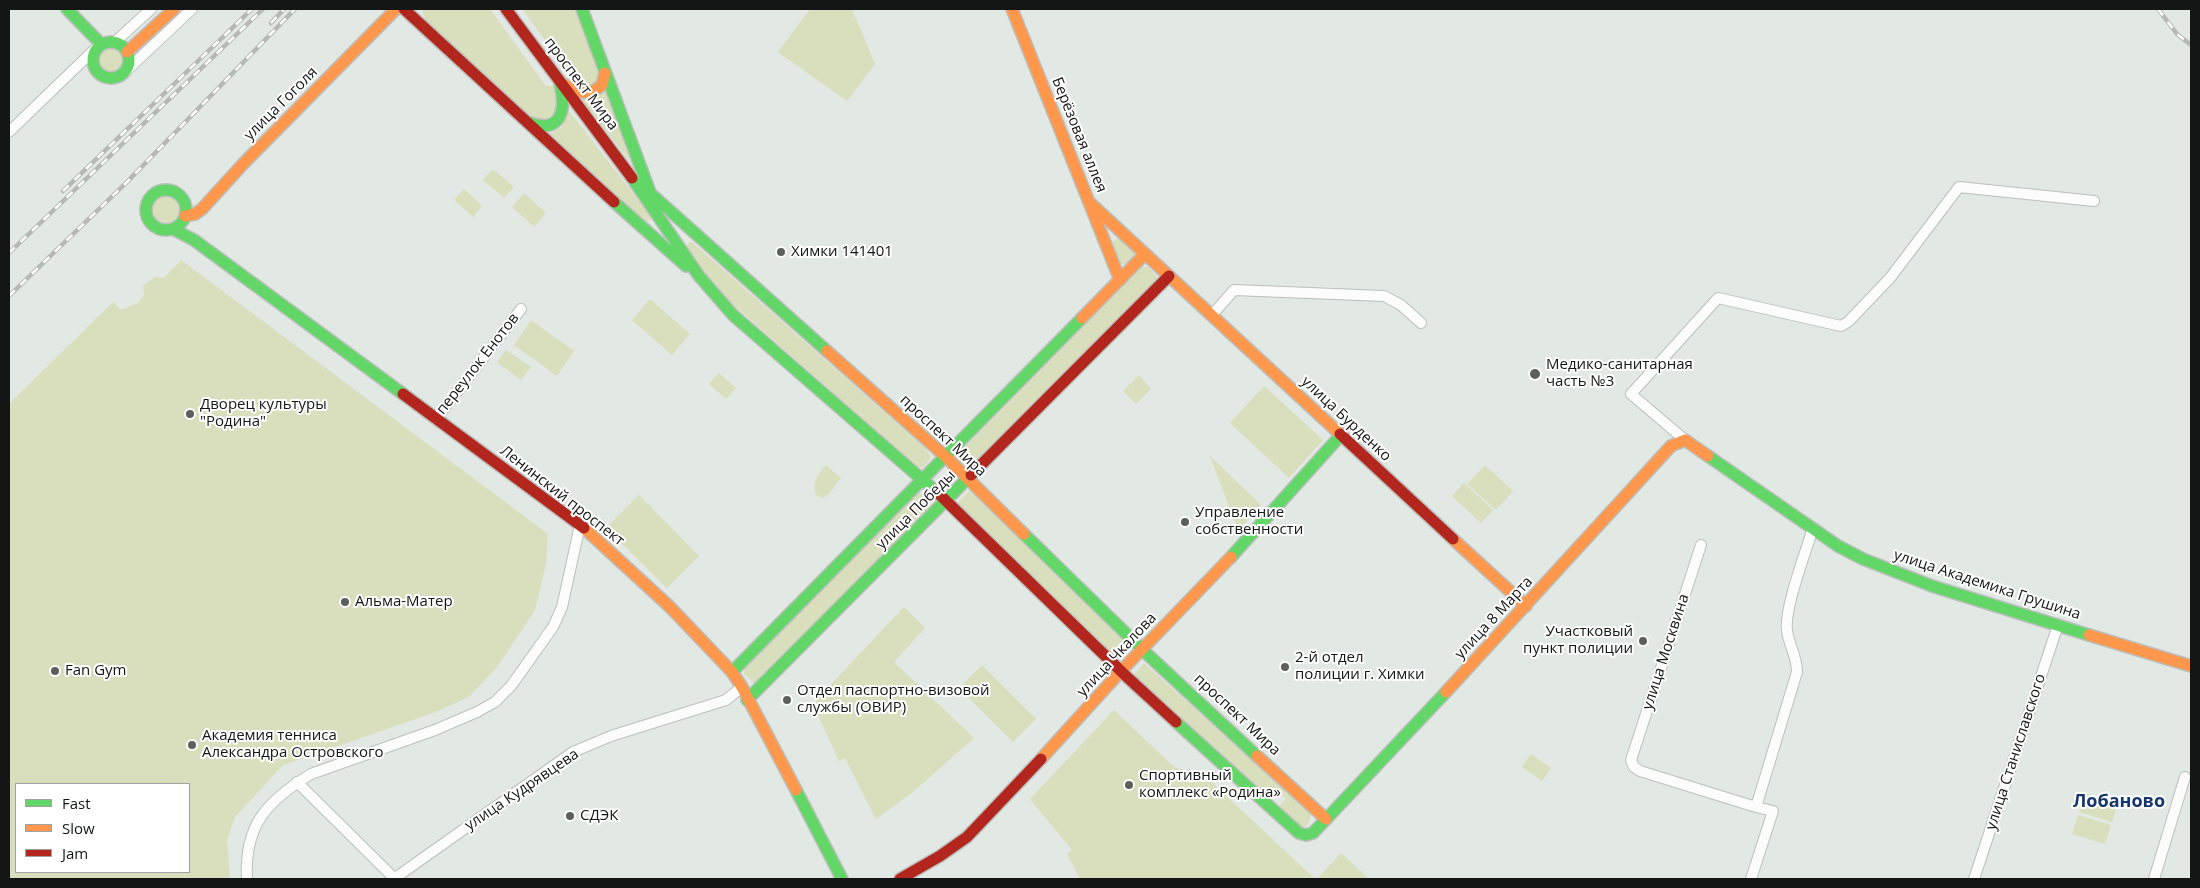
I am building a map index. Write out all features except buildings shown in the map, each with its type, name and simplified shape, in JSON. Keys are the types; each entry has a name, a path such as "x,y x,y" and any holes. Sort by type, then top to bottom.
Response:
{"street":[{"path":"67,9 98,47"},
{"path":"9,132 98,47 115,42 151,9"},
{"path":"127,52 174,9"},
{"path":"98,47 92,61 93,67 102,76 114,78 126,71 192,9"},
{"name":"улица Гоголя","path":"184,218 202,209 396,9"},
{"path":"404,9 648,234 699,276"},
{"name":"проспект Мира","path":"506,9 632,177 699,276 733,315 924,479 1121,671 1299,833 1306,835 1313,833 1326,819 1143,649 946,457 632,177"},
{"path":"582,9 651,195"},
{"name":"Берёзовая аллея","path":"1012,9 1089,202 1145,254"},
{"path":"115,42 120,44 127,52 129,62 126,71"},
{"path":"557,77 571,90 586,93 600,88 604,82 605,73"},
{"path":"523,118 541,127 550,125 560,118 564,100 557,77"},
{"path":"1685,440 1631,394 1718,298 1841,326 1848,322 1890,278 1959,187 2094,201"},
{"path":"165,190 176,193 183,201 184,218 176,231 163,230 151,224 146,214 150,198 165,190"},
{"path":"1089,202 1120,280"},
{"name":"Ленинский проспект","path":"184,218 194,240"},
{"name":"Ленинский проспект","path":"176,231 194,240 580,525 670,607 732,672 842,879"},
{"name":"улица Победы","path":"732,672 1145,254"},
{"name":"улица Бурденко","path":"1145,254 1526,606"},
{"name":"улица Победы","path":"747,700 1169,276"},
{"path":"1212,315 1234,290 1308,292 1384,296 1401,305 1422,323"},
{"name":"переулок Енотов","path":"436,418 521,309"},
{"name":"улица Чкалова","path":"900,879 940,856 967,837 1121,671 1214,576 1341,435"},
{"name":"улица Академика Грушина","path":"1685,440 1838,546 1863,559 1913,580 2191,666"},
{"name":"улица 8 Марта","path":"1326,819 1526,606 1671,446 1685,440"},
{"path":"247,879 248,842 258,821 275,801 297,782 311,774 435,730 477,712 495,702 511,686 553,628 562,606 580,525"},
{"path":"1751,879 1773,812 1756,807 1797,672 1797,659 1787,631 1787,613 1813,528"},
{"name":"улица Москвина","path":"1701,545 1631,760 1634,767 1640,771 1756,807"},
{"name":"улица Станиславского","path":"1974,879 2058,625"},
{"name":"улица Кудрявцева","path":"395,879 573,752 612,736 726,700 742,688"},
{"path":"2154,879 2185,777"},
{"path":"297,782 395,879"}],"green space":[{"path":"422,9 490,9 545,85 554,87 556,106 552,114 548,118 535,121 426,21"},
{"path":"522,9 577,9 599,66 596,82 588,86 577,83"},
{"path":"810,9 852,9 875,64 847,101 778,52"},
{"path":"111,45 122,49 126,60 122,71 111,75 100,71 96,60 100,49"},
{"path":"604,87 636,169 581,98"},
{"path":"569,111 650,215 651,219 644,223 549,134 562,127"},
{"path":"493,169 514,187 504,198 483,180"},
{"path":"464,189 482,206 473,217 454,200"},
{"path":"524,193 546,213 534,227 512,207"},
{"path":"166,197 176,200 179,210 176,220 166,223 156,220 153,210 156,200"},
{"path":"1118,237 1136,254 1129,263 1119,265 1111,243"},
{"path":"689,242 692,242 926,449 931,457 929,461 922,468 916,466 719,292 687,247"},
{"path":"181,260 548,534 546,564 535,610 497,667 469,697 433,713 283,765 235,817 227,840 230,879 9,879 9,404 113,302 121,310 138,303 144,296 143,286 156,276 163,279"},
{"path":"1142,267 1148,267 1156,275 1157,281 979,462 964,448"},
{"path":"650,299 690,334 672,355 632,320"},
{"path":"531,320 574,351 557,376 514,345"},
{"path":"506,350 531,367 521,380 497,362"},
{"path":"719,373 736,388 726,399 709,384"},
{"path":"1139,375 1151,389 1136,404 1123,391"},
{"path":"1264,386 1323,440 1289,478 1230,423"},
{"path":"1210,456 1261,505 1238,531"},
{"path":"826,465 841,478 828,495 822,498 816,495 815,482"},
{"path":"1485,465 1513,491 1496,510 1467,484"},
{"path":"1464,483 1493,510 1481,523 1452,496"},
{"path":"971,489 1129,642 1114,660 956,505"},
{"path":"919,492 934,507 760,682 754,683 744,674 745,667"},
{"path":"639,495 699,556 667,588 606,528"},
{"path":"904,607 925,628 894,662 974,738 913,792 876,819 845,758 839,761 816,711 815,704 819,697"},
{"path":"1144,663 1311,813 1308,824 1298,828 1277,809 1286,799 1274,788 1267,795 1134,675"},
{"path":"982,665 1036,719 1013,742 959,688"},
{"name":"Спортивный комплекс «Родина»","path":"1114,710 1174,767 1205,776 1315,879 1080,879 1067,854 1072,850 1030,799"},
{"path":"1531,754 1551,768 1542,781 1522,767"},
{"path":"2085,793 2118,803 2112,822 2079,812"},
{"path":"2078,815 2111,825 2105,844 2072,834"},
{"path":"1341,853 1369,879 1317,879"}],"railway":[{"path":"63,191 252,9"},
{"path":"9,253 263,9"},
{"path":"271,23 284,9"},
{"path":"9,296 128,181 295,9"},
{"path":"2158,9 2177,34 2191,45"}],"traffic: fast":[{"path":"67,9 101,44"},
{"path":"582,9 651,195"},
{"path":"111,42 118,43 124,47 128,53 129,60 128,67 124,73 118,77 111,78 104,77 98,73 94,67 93,60 94,53 98,47 104,43 111,42"},
{"path":"528,122 547,125 554,123 559,118 562,103 560,84"},
{"path":"632,178 699,276 733,315 940,495"},
{"path":"166,190 180,196 186,210 180,224 166,230 152,224 146,210 152,196 166,190"},
{"path":"650,193 827,351"},
{"path":"614,202 686,266"},
{"path":"173,229 194,240 403,394"},
{"path":"732,672 1082,318"},
{"path":"1231,557 1341,435"},
{"path":"1708,456 1838,546 1863,559 1932,586 2089,635"},
{"path":"747,700 971,475"},
{"path":"1024,534 1147,654 1257,756"},
{"path":"1176,722 1299,833 1306,835 1313,833 1446,692"},
{"path":"796,790 842,879"}],"traffic: slow":[{"path":"127,52 174,9"},
{"path":"185,216 195,214 202,209 243,164 396,9"},
{"path":"1012,9 1120,280"},
{"path":"565,85 579,92 593,91 602,85 605,73"},
{"path":"1089,202 1340,434"},
{"path":"1082,318 1145,254"},
{"path":"827,351 946,457 1024,534"},
{"path":"1446,692 1671,446 1685,440 1708,456"},
{"path":"584,528 670,607 732,672 742,687 796,790"},
{"path":"1453,539 1526,606"},
{"path":"1041,759 1121,671 1231,557"},
{"path":"2089,635 2191,666"},
{"path":"1257,756 1326,819"}],"traffic: jam":[{"path":"404,9 614,202"},
{"path":"506,9 632,178"},
{"path":"971,475 1169,276"},
{"path":"403,394 584,528"},
{"path":"1340,434 1453,539"},
{"path":"940,495 1127,677 1176,722"},
{"path":"900,879 940,856 967,837 1041,759"}],"place":[{"name":"Химки 141401","path":"781,252"},
{"name":"Медико-санитарная часть №3","path":"1535,374"},
{"name":"Дворец культуры \"Родина\"","path":"190,414"},
{"name":"Управление собственности","path":"1185,522"},
{"name":"Альма-Матер","path":"345,602"},
{"name":"Участковый пункт полиции","path":"1643,641"},
{"name":"2-й отдел полиции г. Химки","path":"1285,667"},
{"name":"Fan Gym","path":"55,671"},
{"name":"Отдел паспортно-визовой службы (ОВИР)","path":"787,700"},
{"name":"Академия тенниса Александра Островского","path":"192,745"},
{"name":"Спортивный комплекс «Родина»","path":"1129,785"},
{"name":"СДЭК","path":"570,816"}],"district":[{"name":"Лобаново","path":"2119,802"}]}
